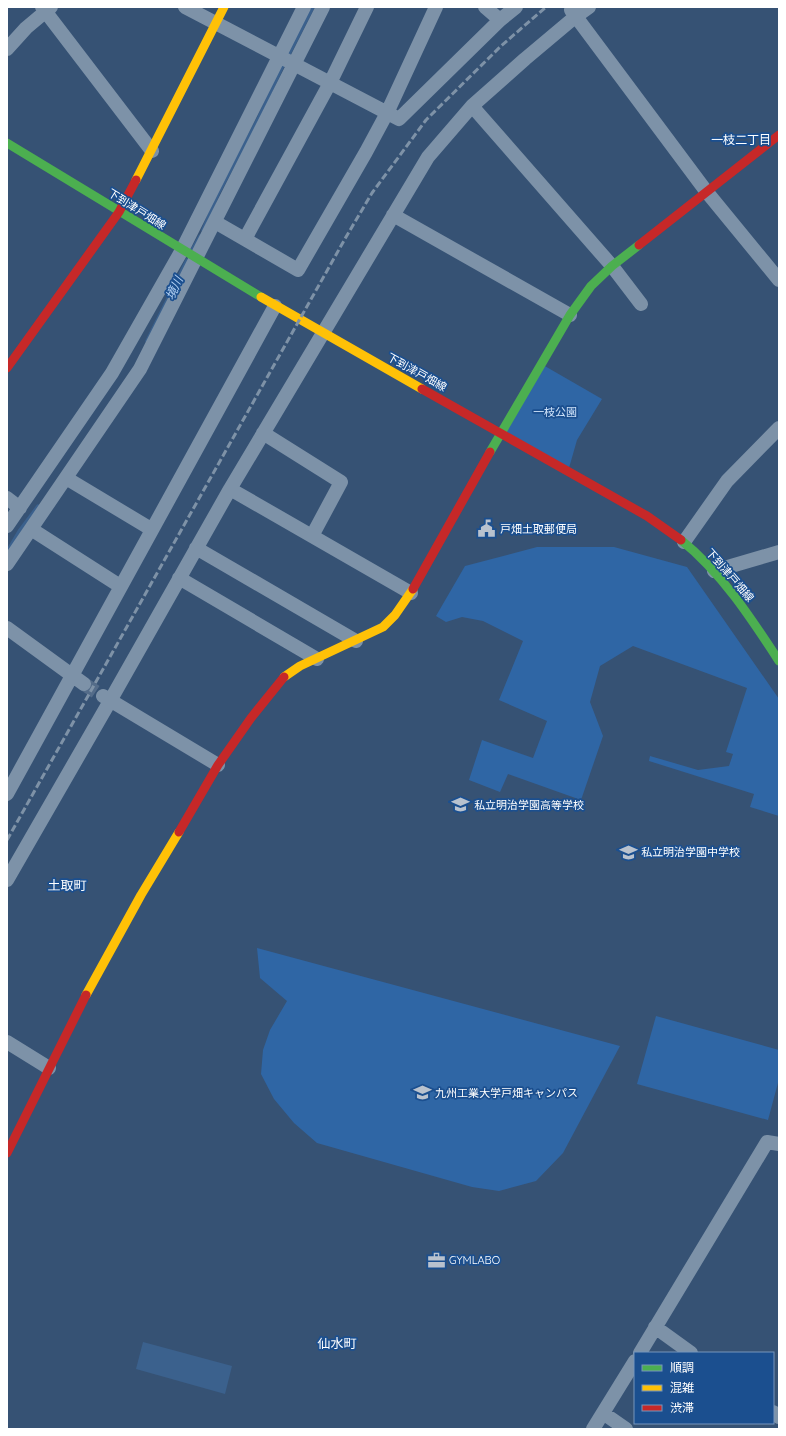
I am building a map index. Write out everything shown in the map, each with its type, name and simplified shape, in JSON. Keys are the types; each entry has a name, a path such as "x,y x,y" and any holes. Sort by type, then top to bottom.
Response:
{"street":[{"path":"185,7 399,119 500,20 516,7"},
{"path":"7,368 119,212 224,7"},
{"path":"7,526 112,373 182,250 278,56 304,7"},
{"path":"7,564 140,369 323,7"},
{"path":"245,239 330,83 366,7"},
{"path":"215,222 298,270 366,152 387,112 436,7"},
{"path":"485,7 500,20"},
{"path":"7,880 106,698 179,578 263,433 428,157 472,106 573,13 589,7"},
{"path":"7,49 46,9 152,150"},
{"path":"573,13 706,192 779,280"},
{"path":"472,106 612,266 641,304"},
{"path":"7,1153 83,1001 141,895 218,765 251,718 282,679 300,666 383,627 395,615 411,593 500,433 570,315 591,286 612,266 779,135"},
{"name":"下到津戸畑線","path":"8,147 275,306 635,509 684,542 714,571 745,609 779,661"},
{"path":"393,215 570,315"},
{"path":"7,794 275,306"},
{"path":"684,542 726,481 779,428"},
{"path":"263,433 341,482 312,536"},
{"path":"66,478 152,529"},
{"path":"230,489 411,593"},
{"path":"7,498 20,508"},
{"path":"31,529 120,586"},
{"path":"196,548 356,640"},
{"path":"714,571 779,552"},
{"path":"179,578 317,659"},
{"path":"7,628 84,684"},
{"path":"106,698 218,765"},
{"path":"7,1042 49,1068"},
{"path":"641,1352 767,1142 779,1144"},
{"path":"655,1327 690,1352"},
{"path":"593,1429 634,1362"},
{"path":"603,1413 626,1429"}],"green space":[{"name":"一枝公園","path":"543,365 602,399 577,440 569,468 504,431"},
{"path":"537,547 614,547 687,567 779,699 779,816 750,807 754,794 649,761 650,756 698,770 729,766 733,754 726,752 747,688 633,646 600,666 590,702 603,736 581,800 508,774 500,792 469,780 482,740 533,758 547,721 499,700 523,641 483,621 462,617 446,622 436,616 465,566"},
{"path":"257,948 620,1046 563,1153 536,1181 499,1191 472,1187 317,1143 294,1123 274,1099 261,1074 263,1050 270,1030 287,1001 260,978"},
{"path":"656,1016 779,1050 779,1079 768,1120 637,1084"}],"shaded area":[{"path":"143,1342 232,1366 225,1394 136,1369"}],"waterway":[{"name":"境川","path":"287,58 313,7"},
{"name":"境川","path":"203,230 218,194 259,117 284,63"},
{"name":"境川","path":"192,250 200,236"},
{"name":"境川","path":"147,341 187,260"},
{"name":"境川","path":"7,552 20,530 38,506"}],"tunnel":[{"path":"84,684 102,696"}],"railway":[{"path":"7,840 372,193 426,120 501,46 546,7"}],"traffic: fast":[{"path":"7,143 261,297"},
{"path":"490,452 570,315 591,286 612,266 639,245"},
{"path":"681,540 696,553 722,581 758,628 779,661"}],"traffic: slow":[{"path":"136,180 224,7"},
{"path":"261,297 422,389"},
{"path":"284,677 300,666 383,627 395,615 413,589"},
{"path":"86,995 141,895 179,832"}],"traffic: jam":[{"path":"639,245 779,135"},
{"path":"7,368 119,212 136,180"},
{"path":"422,389 647,516 681,540"},
{"path":"413,589 490,452"},
{"path":"179,832 218,765 251,718 284,677"},
{"path":"7,1153 86,995"}],"place":[{"name":"戸畑土取郵便局","path":"487,529"},
{"name":"私立明治学園高等学校","path":"461,805"},
{"name":"私立明治学園中学校","path":"628,852"},
{"name":"九州工業大学戸畑キャンパス","path":"422,1093"},
{"name":"GYMLABO","path":"436,1260"}],"district":[{"name":"一枝二丁目","path":"741,139"},
{"name":"土取町","path":"67,885"},
{"name":"仙水町","path":"337,1343"}]}
